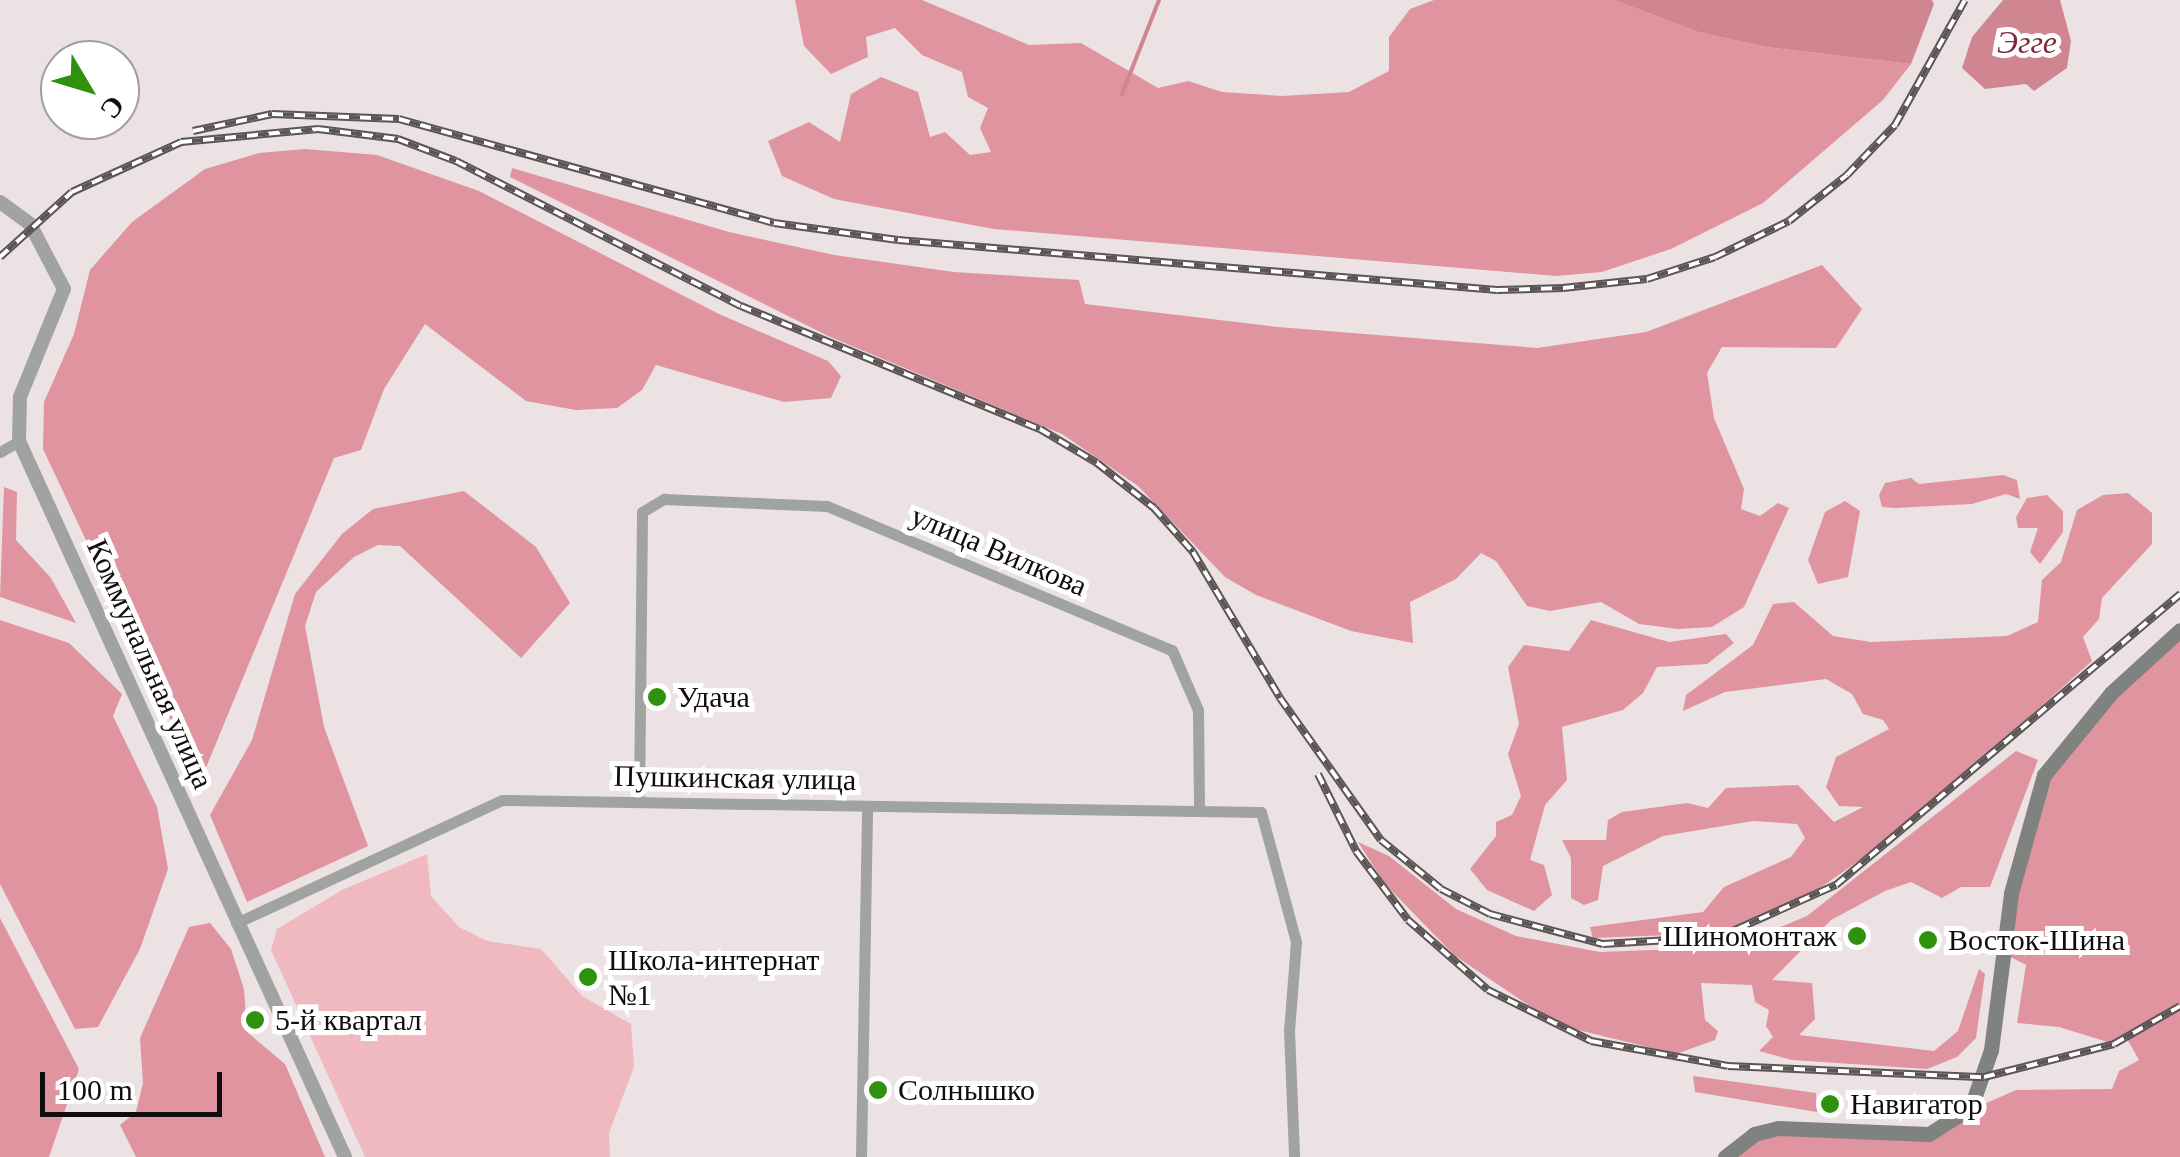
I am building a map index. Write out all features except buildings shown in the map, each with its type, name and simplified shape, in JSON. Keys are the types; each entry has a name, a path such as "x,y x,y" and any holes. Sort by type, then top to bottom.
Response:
{"main road":[{"path":"1725,1157 1754,1134 1778,1128 1928,1134 1971,1107 1991,1050 2011,894 2044,775 2111,693 2180,630"}],"street":[{"name":"Коммунальная улица","path":"0,202 30,224 64,289 20,397 19,441 345,1157"},
{"path":"0,452 19,441"},
{"name":"улица Вилкова","path":"639,802 642,512 664,499 827,506 1172,650 1198,710 1199,811"},
{"name":"Пушкинская улица","path":"236,923 502,800 1261,812 1296,942 1289,1030 1294,1157"},
{"path":"860,1157 866,806"}],"shaded area":[{"path":"795,0 922,0 1029,45 1081,43 1158,88 1188,81 1222,92 1282,96 1349,92 1389,71 1389,37 1410,9 1434,0 1614,0 1698,32 1766,47 1911,64 1883,100 1763,203 1671,249 1602,272 1556,276 994,229 834,199 782,176 768,141 809,122 840,142 851,94 881,77 918,92 930,137 945,132 970,155 991,152 980,128 988,108 968,97 962,72 922,55 895,28 866,37 868,57 831,74 804,46"},
{"path":"305,149 377,155 479,191 719,314 828,361 841,376 831,398 784,402 656,365 642,390 617,408 576,410 526,401 425,324 384,389 361,450 334,458 200,782 43,449 44,402 74,334 90,270 132,222 205,169 259,153"},
{"path":"512,168 729,232 834,255 954,272 1079,280 1085,304 1278,327 1537,348 1646,332 1822,265 1862,309 1836,348 1722,347 1707,373 1714,418 1744,489 1741,509 1760,516 1778,503 1789,508 1744,607 1712,627 1678,629 1639,624 1601,602 1550,611 1527,606 1496,561 1481,553 1456,579 1410,602 1413,643 1351,631 1256,595 1225,577 1138,486 1062,434 828,336 510,177"},
{"path":"2003,475 2017,480 2020,499 2006,494 1972,504 1896,508 1882,507 1879,495 1885,483 1911,478 1919,484"},
{"path":"4,487 17,492 16,540 51,578 76,623 0,597"},
{"path":"464,491 536,547 570,603 521,658 400,546 378,545 354,557 316,592 305,626 324,727 368,846 247,902 210,815 252,740 295,594 342,534 373,509"},
{"path":"2128,493 2152,513 2152,544 2102,598 2099,619 2083,637 2092,661 1898,833 1813,893 1721,933 1593,938 1590,927 1703,912 1724,887 1791,857 1805,838 1797,824 1753,821 1663,836 1603,866 1598,900 1584,905 1571,898 1571,858 1562,840 1606,840 1608,820 1622,812 1687,803 1708,808 1726,788 1798,785 1834,822 1863,807 1839,806 1826,787 1836,757 1889,729 1883,720 1863,714 1852,694 1826,679 1725,692 1683,711 1686,695 1753,645 1773,604 1794,602 1833,636 1871,642 2007,636 2038,622 2042,580 2061,562 2077,510 2103,495"},
{"path":"2047,495 2063,511 2063,532 2040,564 2030,552 2038,528 2018,528 2016,517 2027,498"},
{"path":"1845,501 1860,511 1848,577 1818,584 1808,560 1825,512"},
{"path":"0,620 69,643 122,694 113,716 157,807 168,869 140,949 98,1027 75,1029 0,884"},
{"path":"1591,620 1669,642 1726,634 1734,643 1707,664 1657,667 1643,693 1623,710 1562,727 1567,780 1545,805 1530,860 1544,865 1552,895 1534,911 1487,890 1470,869 1496,836 1496,822 1512,815 1521,796 1508,754 1519,724 1508,667 1524,645 1569,651"},
{"path":"2180,630 2180,1157 1725,1157 1754,1134 1909,1137 2016,1090 2112,1089 2119,1071 2139,1060 2126,1037 2114,1044 2059,1027 2017,1023 2026,965 2003,953 2044,775"},
{"path":"2016,751 2038,760 1990,887 1961,887 1942,898 1911,882 1885,891 1831,920 1772,980 1812,983 1815,1019 1799,1035 1934,1051 1958,1031 1979,969 1985,974 1976,1038 1957,1057 1927,1069 1792,1060 1759,1051 1773,1037 1766,1026 1769,1010 1755,1002 1752,985 1701,983 1705,1020 1718,1031 1715,1040 1676,1054 1558,1025 1454,955 1385,884 1358,842 1389,856 1456,909 1516,936 1600,952 1732,947 1807,916"},
{"path":"427,854 431,896 459,927 487,941 541,949 582,996 631,1024 634,1067 609,1133 610,1157 365,1157 271,950 277,929 342,890"},
{"path":"0,918 79,1069 49,1157 0,1157"},
{"path":"210,923 231,949 244,989 247,1032 285,1064 325,1157 136,1157 120,1125 136,1112 143,1083 140,1038 189,927"},
{"path":"1693,1076 1816,1093 1817,1112 1695,1092"}],"water":[{"name":"Эгге","path":"1614,0 1932,0 1934,4 1911,64 1766,47 1698,32"},
{"name":"Эгге","path":"2003,0 2060,0 2071,41 2067,68 2034,91 2026,84 1985,89 1962,68 1972,37"}],"waterway":[{"path":"1122,94 1159,0"}],"railway":[{"path":"193,131 272,114 399,119 774,223 898,240 1497,290 1563,288 1647,279 1715,257 1789,221 1847,175 1895,125 1965,0"},
{"path":"0,257 72,192 181,142 318,129 398,139 456,161 741,306 1040,429 1097,463 1154,508 1193,552 1280,698 1381,840 1441,889 1490,914 1603,944 1719,937 1836,885 2180,594"},
{"path":"1318,774 1356,851 1408,920 1488,990 1591,1041 1728,1066 1984,1077 2114,1044 2180,1006"}],"place":[{"name":"Удача","path":"657,697"},
{"name":"Шиномонтаж","path":"1857,936"},
{"name":"Восток-Шина","path":"1928,940"},
{"name":"Школа-интернат №1","path":"588,977"},
{"name":"5-й квартал","path":"255,1020"},
{"name":"Солнышко","path":"878,1090"},
{"name":"Навигатор","path":"1830,1104"}]}
